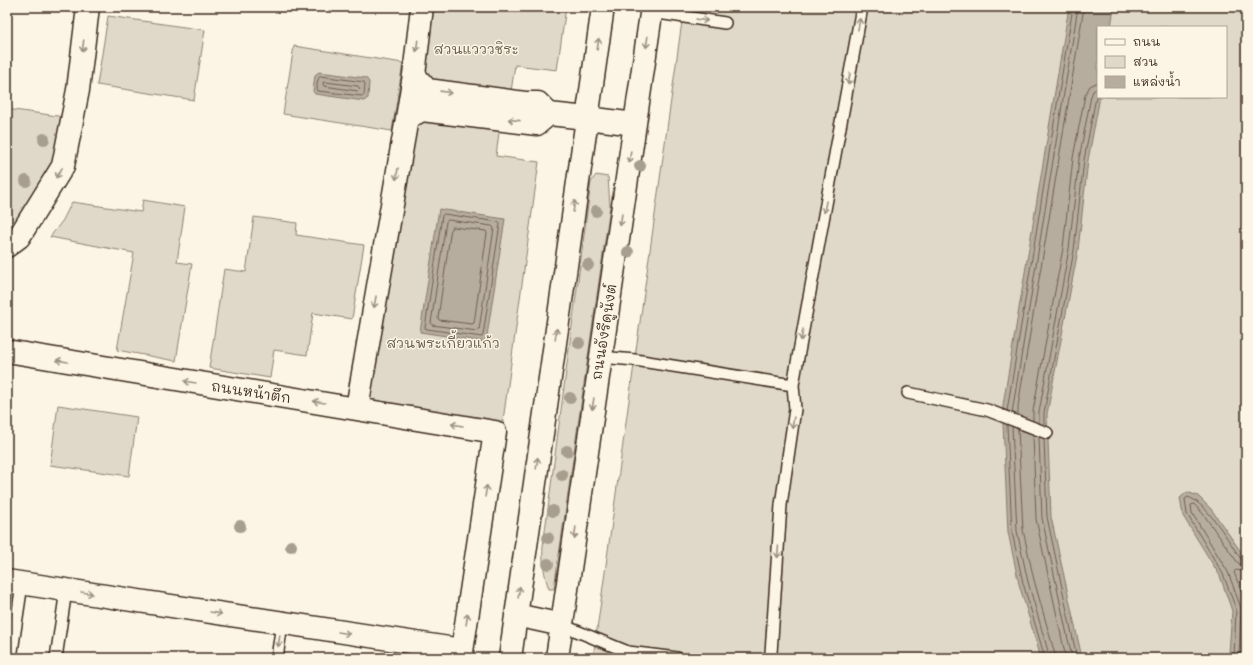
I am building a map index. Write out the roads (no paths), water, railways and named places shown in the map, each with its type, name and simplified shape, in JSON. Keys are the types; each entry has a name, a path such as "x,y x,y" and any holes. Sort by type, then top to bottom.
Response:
{"street":[{"path":"7,246 19,237 63,166 78,90 88,7"},
{"path":"357,408 414,75 422,7"},
{"path":"510,658 603,7"},
{"name":"ถนนอังรีดูนังต์","path":"557,658 652,10"},
{"path":"414,75 427,90 524,103 538,103 548,114 635,124"},
{"path":"407,118 422,110 537,124 548,114"},
{"name":"ถนนหน้าตึก","path":"7,351 495,432 462,654"},
{"path":"15,582 282,623 462,654"},
{"path":"516,615 562,625"}],"lane":[{"path":"770,655 781,505 795,409 793,384 853,40 862,7"},
{"path":"652,10 725,23"},
{"path":"600,357 635,360 793,384"},
{"path":"908,393 998,414 1048,432"},
{"path":"11,658 15,582"},
{"path":"56,658 66,590"},
{"path":"277,658 282,623"},
{"path":"562,625 628,652 677,658"}],"water":[{"path":"1069,7 1114,7 1111,26 1097,26 1097,98 1100,98 1088,160 1078,250 1047,414 1051,517 1082,658 1041,658 1019,584 1008,532 1003,405"},
{"path":"319,72 366,78 369,82 368,98 364,101 315,94 313,91 315,75"},
{"path":"439,209 505,219 486,342 420,332"},
{"path":"1187,492 1198,496 1211,509 1246,559 1246,658 1230,658 1229,653 1232,611 1220,576 1183,516 1180,498"}],"park label":[{"name":"สวนแวววชิระ","path":"476,49"},
{"name":"สวนพระเกี้ยวแก้ว","path":"443,343"}]}
